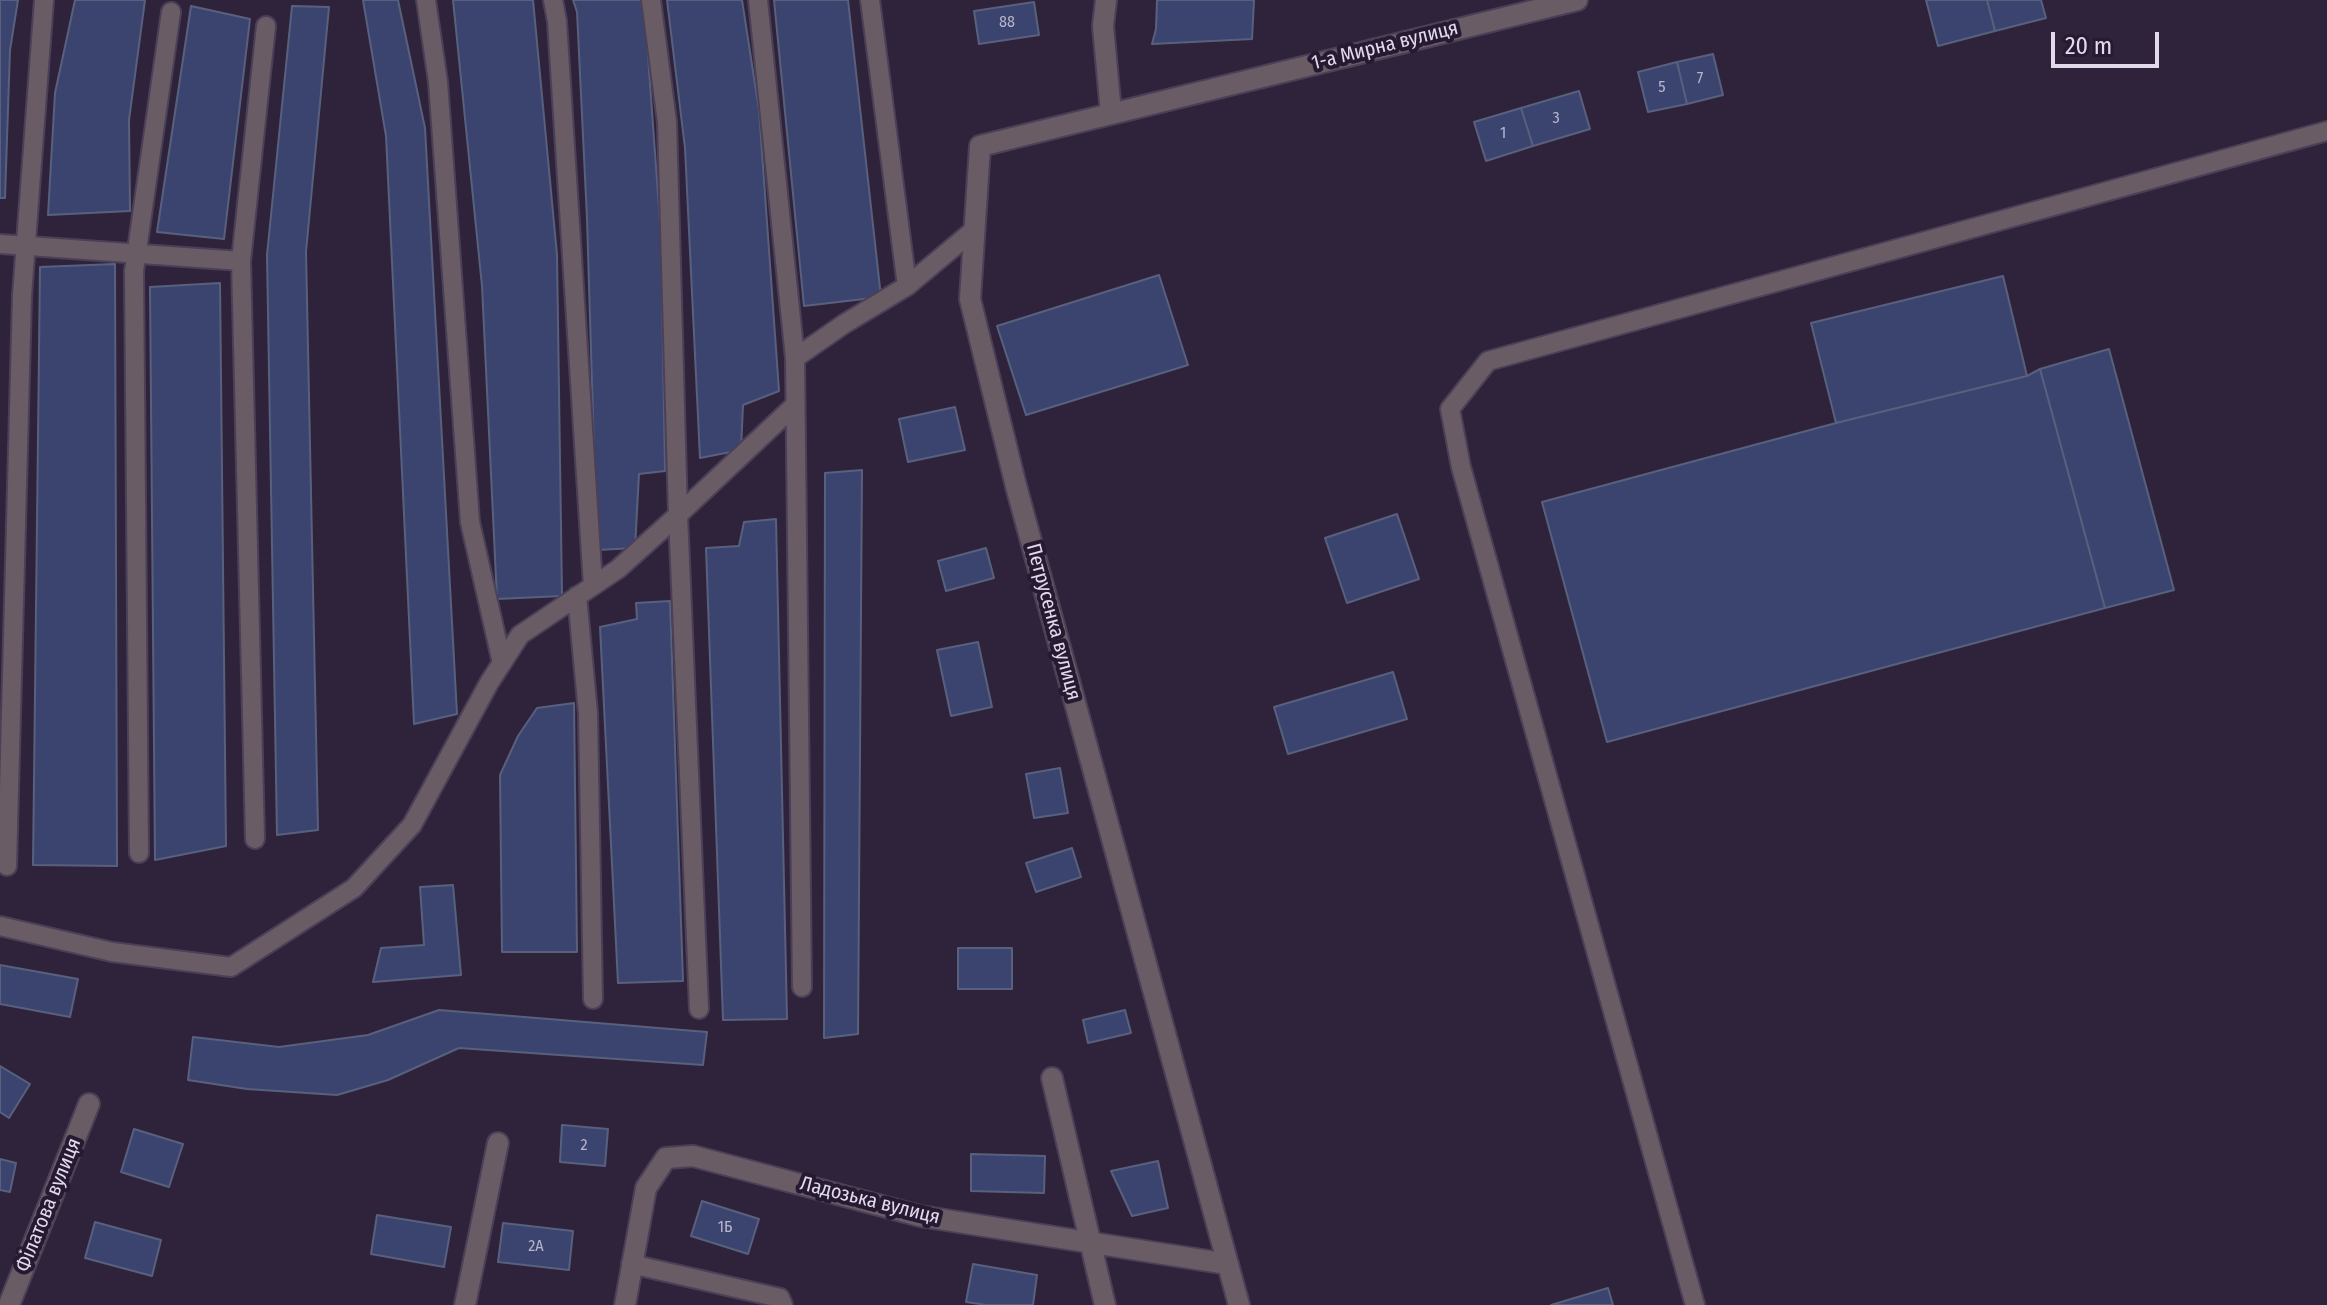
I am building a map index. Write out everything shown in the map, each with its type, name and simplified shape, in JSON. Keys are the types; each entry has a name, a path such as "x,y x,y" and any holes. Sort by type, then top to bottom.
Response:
{"street":[{"path":"1106,0 1103,26 1111,113"},
{"name":"1-а Мирна вулиця","path":"1194,93 1577,0"},
{"name":"Петрусенка вулиця","path":"1194,93 980,146 970,299 1016,486 1239,1305"},
{"path":"1052,1078 1105,1305"},
{"name":"Філатова вулиця","path":"9,1305 89,1104"},
{"path":"465,1305 498,1143"},
{"name":"Ладозька вулиця","path":"625,1305 646,1188 666,1158 693,1156 920,1216 1228,1264"}],"lane":[{"path":"7,866 22,296 44,0"},
{"path":"426,0 438,82 470,522 502,663"},
{"path":"553,0 557,21 593,585"},
{"path":"651,0 667,122 678,515 699,1009"},
{"path":"758,0 795,358 802,987"},
{"path":"870,0 907,286"},
{"path":"139,853 134,271 171,12"},
{"path":"255,839 241,261 266,26"},
{"path":"1695,1305 1461,467 1450,409 1488,361 2327,131"},
{"path":"795,358 907,286 974,230"},
{"path":"0,244 241,261"},
{"path":"0,926 112,952 231,967 354,888 412,825 489,683 520,635 618,569 795,405"},
{"path":"577,596 588,713 593,999"},
{"path":"631,1264 780,1298 783,1305"}],"building":[{"path":"0,0 18,0 10,50 5,198 0,198"},
{"path":"75,0 145,0 129,120 130,211 48,215 55,93"},
{"path":"363,0 398,0 425,128 457,714 414,724 386,136"},
{"path":"453,0 533,0 557,255 562,596 497,599 482,286"},
{"path":"573,0 641,0 646,28 661,236 665,471 639,474 635,548 597,550 587,218 577,12"},
{"path":"667,0 742,0 759,110 779,391 743,405 741,450 700,458 685,148"},
{"path":"774,0 848,0 881,297 804,306"},
{"path":"1157,0 1254,0 1252,39 1152,44"},
{"path":"1926,0 1987,0 1995,31 1938,46"},
{"path":"1987,0 2041,0 2046,18 1995,31"},
{"path":"1034,2 1039,35 979,44 974,11"},
{"path":"191,6 250,19 224,239 157,232"},
{"path":"292,6 329,7 306,252 318,830 277,835 267,255"},
{"path":"1713,54 1723,95 1687,104 1677,62"},
{"path":"1677,62 1687,104 1648,112 1638,72"},
{"path":"1579,91 1590,129 1533,146 1521,108"},
{"path":"1521,108 1533,146 1486,161 1474,122"},
{"path":"115,264 117,866 33,865 40,267"},
{"path":"1159,275 1188,365 1026,415 997,326"},
{"path":"2003,276 2027,376 1836,423 1811,323"},
{"path":"220,283 226,846 155,860 150,287"},
{"path":"2109,349 2174,590 2105,608 2040,369"},
{"path":"2040,369 2105,608 1607,742 1542,502 1836,423 2027,376"},
{"path":"955,407 965,450 908,462 899,419"},
{"path":"862,470 858,1034 824,1038 825,473"},
{"path":"1397,514 1419,579 1347,603 1325,538"},
{"path":"776,519 787,1019 723,1020 706,548 739,546 744,522"},
{"path":"986,548 994,578 946,591 938,561"},
{"path":"670,601 683,981 618,983 600,627 637,619 636,603"},
{"path":"978,642 992,707 951,716 937,650"},
{"path":"1393,672 1407,719 1288,754 1274,707"},
{"path":"574,703 577,952 502,952 500,775 518,736 537,708"},
{"path":"1060,768 1068,813 1034,818 1026,774"},
{"path":"1072,848 1081,877 1036,892 1026,863"},
{"path":"453,885 461,975 373,982 381,948 424,945 420,887"},
{"path":"958,948 1012,948 1012,989 958,989"},
{"path":"0,965 78,979 70,1017 0,1004"},
{"path":"439,1010 707,1032 703,1065 459,1048 388,1080 337,1095 247,1089 188,1080 193,1037 279,1047 368,1035"},
{"path":"1125,1010 1131,1033 1088,1043 1083,1020"},
{"path":"0,1066 30,1084 9,1118 0,1112"},
{"path":"562,1125 608,1129 605,1166 560,1162"},
{"path":"134,1129 183,1144 169,1187 121,1172"},
{"path":"971,1154 1045,1156 1044,1193 971,1191"},
{"path":"0,1159 16,1163 10,1192 0,1190"},
{"path":"1158,1161 1168,1208 1132,1216 1111,1171"},
{"path":"702,1201 759,1219 748,1254 691,1236"},
{"path":"377,1215 451,1227 444,1267 371,1254"},
{"path":"95,1222 161,1240 152,1276 85,1258"},
{"path":"503,1223 573,1231 569,1270 498,1262"},
{"path":"973,1264 1037,1275 1033,1305 966,1302"},
{"path":"1608,1288 1613,1305 1551,1305"}]}
